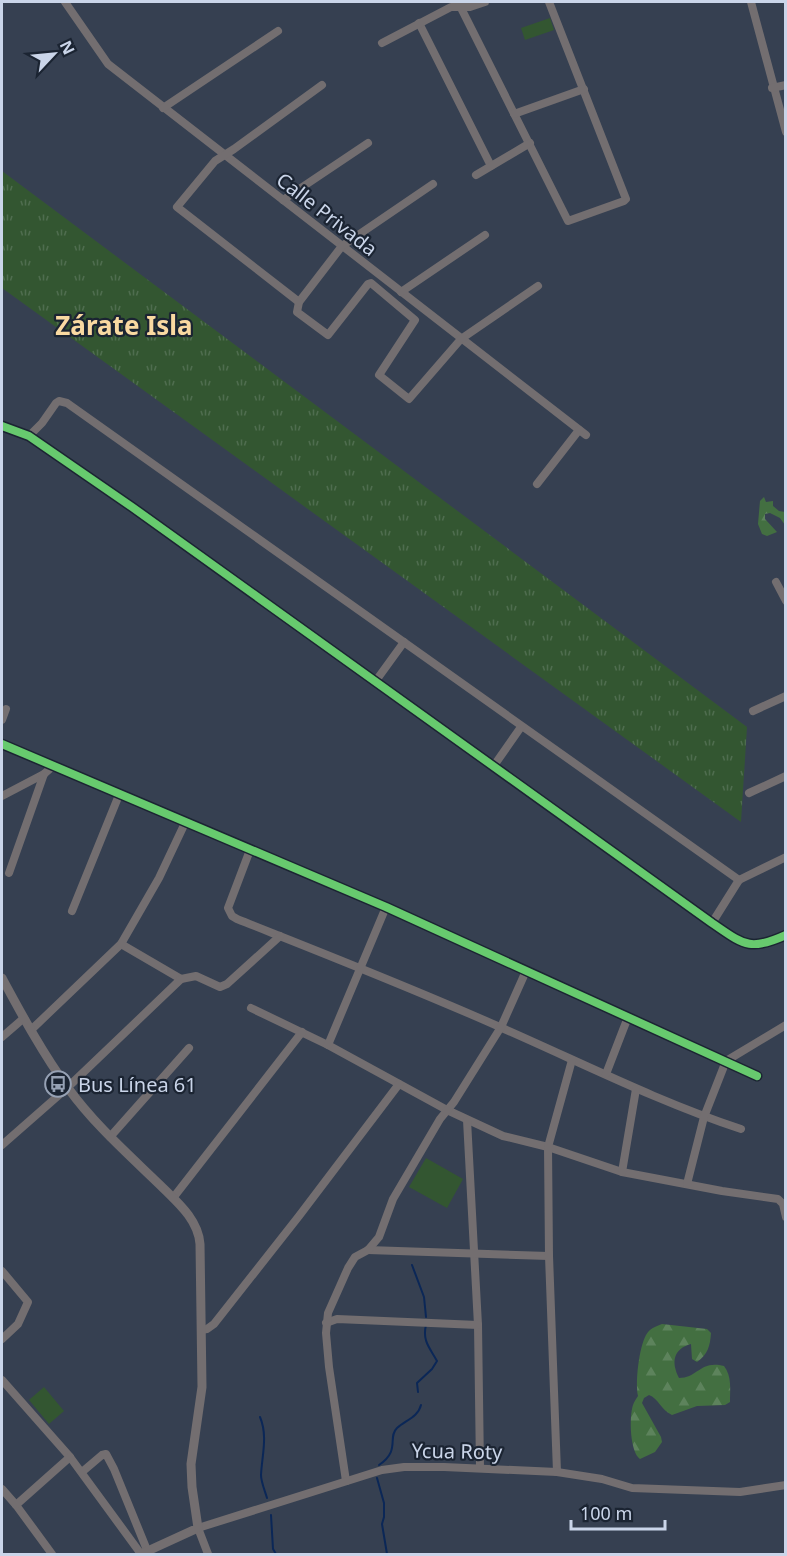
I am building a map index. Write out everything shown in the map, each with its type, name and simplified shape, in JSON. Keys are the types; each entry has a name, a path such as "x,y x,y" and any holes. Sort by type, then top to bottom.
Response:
{"street":[{"name":"Calle Privada","path":"65,2 108,64 586,435"},
{"path":"382,44 451,7 459,4 470,7 485,2"},
{"path":"459,4 568,221 626,201 549,2"},
{"path":"751,2 772,88 786,132"},
{"path":"419,23 490,166"},
{"path":"164,108 278,31"},
{"path":"772,88 786,85"},
{"path":"299,302 178,208 178,205 215,161 322,86"},
{"path":"514,114 584,89"},
{"path":"283,200 368,143"},
{"path":"476,176 530,143"},
{"path":"433,184 342,246 299,302 297,312 327,336 370,283 415,322 379,375 408,399 462,339 538,286"},
{"path":"401,292 485,235"},
{"path":"29,436 42,423 56,403 59,401 67,403 739,880"},
{"path":"2,426 29,436 742,943 750,945 772,941 786,935"},
{"path":"537,484 579,430"},
{"path":"776,582 786,601"},
{"path":"375,682 404,642"},
{"path":"753,711 786,696"},
{"path":"2,720 6,709"},
{"path":"493,767 521,727"},
{"path":"2,744 386,907 757,1076"},
{"path":"2,796 44,774 52,767"},
{"path":"9,873 44,774"},
{"path":"749,793 786,776"},
{"path":"72,911 119,795"},
{"path":"31,1030 121,944 159,878 185,823"},
{"path":"250,850 228,908 232,916 237,919 501,1028 636,1089 704,1117 741,1129"},
{"path":"712,923 739,880 786,857"},
{"path":"328,1045 386,907"},
{"path":"2,1145 67,1088 182,979 196,976 220,987 224,986 280,936"},
{"path":"121,944 182,979"},
{"path":"346,1482 333,1401 326,1323 332,1302 348,1268 356,1257 368,1250 379,1237 393,1199 447,1110 501,1028 526,971"},
{"path":"2,978 67,1088 110,1137 173,1198 194,1224 200,1239 202,1387 191,1464 198,1528 208,1554"},
{"path":"251,1008 328,1045 447,1110 503,1136 548,1147 622,1172 778,1199 783,1204 786,1218"},
{"path":"606,1074 628,1017"},
{"path":"2,1037 24,1018"},
{"path":"687,1184 704,1117 726,1060 786,1025"},
{"path":"173,1198 302,1032"},
{"path":"110,1137 189,1048"},
{"path":"556,1472 548,1147 572,1060"},
{"path":"201,1330 214,1324 399,1084"},
{"path":"622,1172 636,1089"},
{"path":"467,1120 478,1325 480,1468"},
{"path":"368,1250 549,1256"},
{"path":"2,1271 28,1302 18,1324 2,1339"},
{"path":"326,1323 338,1319 478,1325"},
{"path":"2,1380 70,1457 143,1553"},
{"path":"82,1472 106,1454 114,1468 143,1553"},
{"path":"16,1505 70,1457"},
{"name":"Ycua Roty","path":"143,1553 198,1528 382,1470 404,1467 556,1472 602,1479 632,1488 740,1492 786,1485"},
{"path":"2,1489 52,1554"}],"green space":[{"path":"550,18 554,30 525,40 521,28"},
{"path":"2,171 747,727 741,822 2,288"},
{"path":"764,497 766,502 773,501 773,506 785,512 785,525 780,518 770,513 765,514 765,519 777,532 767,536 762,534 758,524 760,501"},
{"path":"426,1158 463,1179 447,1208 409,1187"},
{"path":"662,1324 707,1329 711,1333 708,1349 697,1362 692,1359 691,1344 680,1349 675,1357 676,1372 679,1378 691,1375 710,1365 724,1366 729,1379 730,1402 725,1405 697,1406 672,1415 649,1395 644,1398 642,1403 662,1442 655,1452 640,1459 632,1442 631,1426 633,1405 638,1396 638,1365 648,1333"},
{"path":"44,1387 64,1411 49,1424 29,1400"}],"waterway":[{"path":"412,1265 424,1297 426,1317"},
{"path":"418,1392 417,1383 437,1361 426,1340 426,1325"},
{"path":"379,1465 390,1454 394,1432 414,1415 421,1405"},
{"path":"260,1417 264,1438 261,1478 267,1498"},
{"path":"377,1478 384,1503 382,1524 387,1554"},
{"path":"271,1515 273,1549 276,1554"}],"cycle path":[{"path":"2,426 29,436 132,507 731,936 739,941 754,944 786,935"},
{"path":"2,744 386,907 757,1076"}],"place":[{"name":"Bus Línea 61","path":"58,1084"}],"district":[{"name":"Zárate Isla","path":"124,325"}]}
